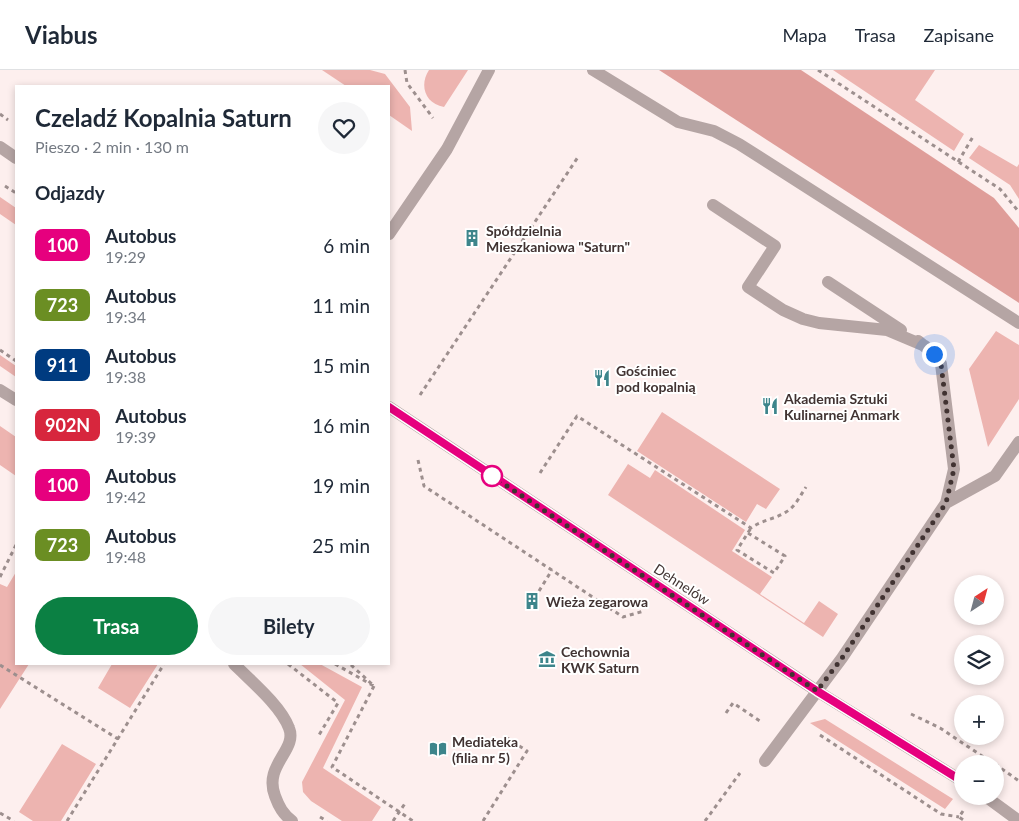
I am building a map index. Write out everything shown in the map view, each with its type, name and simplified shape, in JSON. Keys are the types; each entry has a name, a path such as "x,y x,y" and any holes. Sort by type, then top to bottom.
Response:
{"street":[{"path":"390,232 454,136 489,70"},
{"path":"593,70 678,122 714,131 739,144 1019,323"},
{"path":"0,148 15,157"},
{"path":"712,205 776,246 748,287 783,310 819,323 887,330 925,346"},
{"path":"765,761 842,658 946,503 954,469 941,364 925,346 828,282"},
{"path":"0,390 15,399"},
{"name":"Dehnelów","path":"390,408 817,691 954,777"},
{"path":"946,503 995,476 1019,442"},
{"path":"235,665 282,715 290,729 289,743 273,771 271,786 283,814 292,821"},
{"path":"997,805 1019,821"}],"path":[{"path":"406,70 407,84 424,110 454,136"},
{"path":"818,70 1000,189 1019,212"},
{"path":"958,162 974,135"},
{"path":"420,396 578,156"},
{"path":"0,182 15,192"},
{"path":"0,350 15,360"},
{"path":"538,475 577,416 751,528"},
{"path":"411,455 418,460 424,486 623,617 644,611 652,617"},
{"path":"748,533 785,556 774,573 737,550 751,528 762,520 786,512 793,506 806,487"},
{"path":"0,577 15,547"},
{"path":"539,591 552,570"},
{"path":"67,821 163,665"},
{"path":"337,665 374,686"},
{"path":"351,665 374,686"},
{"path":"0,666 118,739"},
{"path":"374,686 332,768 414,821"},
{"path":"726,713 733,703 763,724"},
{"path":"796,719 941,814 959,817"},
{"path":"483,821 527,751 504,736"},
{"path":"705,821 746,765"},
{"path":"1004,771 1019,781"},
{"path":"393,821 406,802"},
{"path":"0,813 14,821"}],"shaded area":[{"path":"322,70 370,70 385,74 410,107 412,131 390,116 390,85 344,85"},
{"path":"429,70 468,70 444,107 437,105 428,98 424,82"},
{"path":"659,70 801,70 994,198 1019,228 1019,303"},
{"path":"833,70 935,70 915,100 964,134 954,151"},
{"path":"979,145 1017,167 1019,164 1019,199 1010,185 969,158"},
{"path":"0,197 15,207 15,224 0,214"},
{"path":"996,331 1019,345 1019,399 988,447 969,369"},
{"path":"0,355 15,365 15,376 0,366"},
{"path":"662,412 780,489 766,509 757,504 746,522 637,451"},
{"path":"0,426 15,436 15,475 0,465"},
{"path":"628,464 650,478 655,470 745,530 732,551 772,577 760,594 804,623 819,601 838,614 823,637 608,495"},
{"path":"15,574 15,665 28,665 0,709 0,584 7,587"},
{"path":"111,665 157,665 130,708 98,688"},
{"path":"301,665 322,665 362,687 323,768 381,807 372,821 342,821 311,801 303,792 302,782 345,700"},
{"path":"825,719 953,799 945,809 810,723"},
{"path":"62,744 96,764 61,821 33,821 19,812"}],"bus line":[{"name":"100","path":"390,408 817,691 954,776"}],"place":[{"name":"Spółdzielnia Mieszkaniowa \"Saturn\"","path":"472,238"},
{"name":"Gościniec pod kopalnią","path":"602,378"},
{"name":"Akademia Sztuki Kulinarnej Anmark","path":"770,406"},
{"name":"Wieża zegarowa","path":"532,601"},
{"name":"Cechownia KWK Saturn","path":"547,659"},
{"name":"Mediateka (filia nr 5)","path":"438,749"}],"route":[{"path":"492,476 817,691 883,599 946,503 954,469 941,364 934,354"}]}
